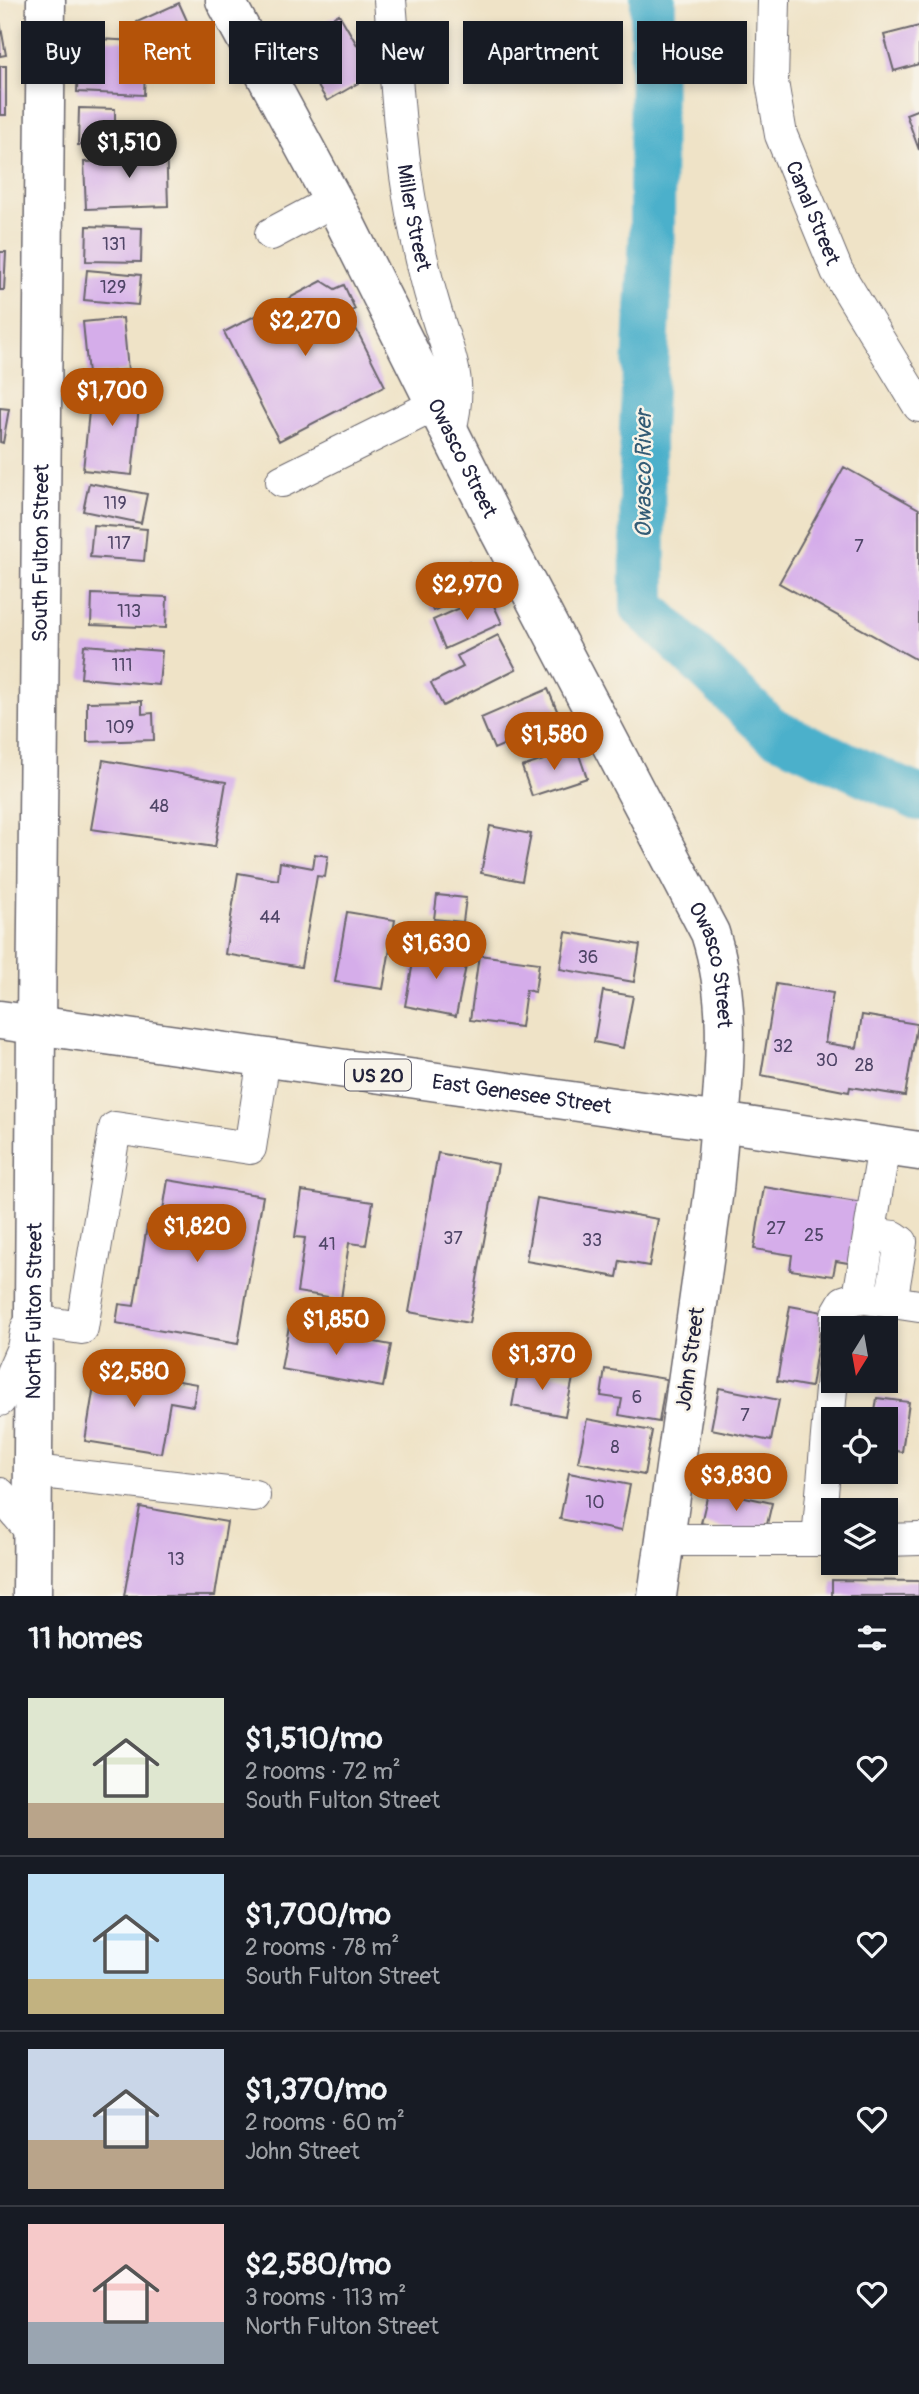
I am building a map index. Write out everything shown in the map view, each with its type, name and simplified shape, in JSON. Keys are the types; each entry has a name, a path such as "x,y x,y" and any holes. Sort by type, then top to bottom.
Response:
{"main road":[{"name":"South Fulton Street","path":"18,1022 46,0"},
{"name":"Owasco Street","path":"225,0 333,201 710,933 724,983 726,1041 720,1122"},
{"name":"East Genesee Street","path":"18,1022 902,1148"},
{"name":"North Fulton Street","path":"18,1022 34,1310 32,1596"},
{"name":"John Street","path":"657,1596 714,1190 720,1122"}],"street":[{"name":"Miller Street","path":"390,0 410,202 427,281 456,382 457,402 444,417"},
{"name":"Canal Street","path":"774,0 772,82 781,135 837,271 919,406"},
{"path":"271,234 333,201"},
{"path":"282,481 444,417"},
{"path":"0,1400 23,1348 34,1310 82,1328 115,1128 250,1148 264,1058"},
{"path":"859,1297 870,1234 902,1148"},
{"path":"837,1316 844,1302 859,1297 905,1304 901,1241 894,1237 870,1234"},
{"path":"828,1498 832,1393"},
{"path":"33,1471 254,1496"},
{"path":"0,1494 33,1532"},
{"path":"898,1540 919,1539"},
{"path":"664,1540 821,1540"}],"building":[{"path":"179,3 187,21 139,21"},
{"path":"339,14 356,43 357,84 327,101 317,84 342,84 342,21 327,21"},
{"path":"0,22 6,55 0,56"},
{"path":"919,26 919,64 894,71 884,35"},
{"path":"105,39 119,40 119,84 144,84 144,95 77,92 77,84 105,84"},
{"path":"0,66 6,66 6,115 0,115"},
{"path":"79,108 115,109 115,146 78,145"},
{"path":"919,109 919,150 906,114"},
{"path":"166,142 168,206 86,209 84,162 138,160 137,143"},
{"path":"87,226 142,228 141,262 86,261"},
{"path":"0,252 6,252 4,290 0,290"},
{"path":"87,270 141,275 138,305 84,300"},
{"path":"322,281 335,289 344,285 355,309 348,313 385,386 279,441 224,332"},
{"path":"123,318 128,370 88,374 83,322"},
{"path":"92,382 141,387 132,475 83,470"},
{"path":"0,408 9,409 3,443 0,442"},
{"path":"844,467 919,509 919,661 779,583"},
{"path":"89,483 147,494 141,523 83,511"},
{"path":"93,525 147,529 144,561 90,557"},
{"path":"469,562 482,588 433,611 421,585"},
{"path":"92,594 167,597 166,628 91,625"},
{"path":"489,595 502,623 445,649 433,620"},
{"path":"498,635 516,669 443,706 431,683 463,667 457,656"},
{"path":"84,645 162,651 159,685 81,678"},
{"path":"548,689 561,720 494,749 481,718"},
{"path":"142,701 142,714 153,713 154,740 87,742 87,702"},
{"path":"577,749 587,778 532,796 522,767"},
{"path":"103,760 226,782 215,847 91,829"},
{"path":"490,826 531,834 522,881 481,873"},
{"path":"315,854 328,856 325,877 317,876 301,967 225,954 238,873 278,880 280,862 313,868"},
{"path":"437,895 466,898 463,922 434,919"},
{"path":"347,912 395,920 383,989 335,982"},
{"path":"566,932 640,945 634,982 560,969"},
{"path":"416,946 468,956 456,1016 405,1006"},
{"path":"479,955 539,963 535,992 526,990 521,1027 470,1020"},
{"path":"776,984 833,993 825,1043 857,1048 862,1015 917,1024 905,1096 850,1087 849,1092 761,1075"},
{"path":"603,991 633,996 623,1048 594,1042"},
{"path":"438,1153 498,1164 469,1323 409,1312"},
{"path":"168,1180 263,1196 238,1344 116,1323 119,1304 134,1306 147,1226 160,1229"},
{"path":"764,1187 869,1204 860,1265 836,1261 833,1276 790,1270 792,1255 754,1249"},
{"path":"302,1191 373,1202 366,1245 349,1243 341,1299 297,1292 305,1238 295,1237"},
{"path":"537,1198 658,1219 649,1266 620,1261 617,1277 526,1261"},
{"path":"790,1306 823,1312 811,1387 777,1381"},
{"path":"289,1326 391,1345 383,1387 281,1369"},
{"path":"97,1367 197,1384 193,1406 170,1402 161,1453 85,1441"},
{"path":"519,1368 573,1378 565,1416 512,1406"},
{"path":"605,1369 666,1379 659,1422 619,1415 622,1399 601,1396"},
{"path":"719,1388 779,1400 771,1441 711,1429"},
{"path":"877,1398 909,1402 902,1452 898,1451 898,1407 876,1407"},
{"path":"587,1419 652,1431 644,1475 578,1462"},
{"path":"569,1473 630,1485 621,1531 560,1519"},
{"path":"709,1489 772,1503 764,1537 701,1523"},
{"path":"140,1507 227,1522 215,1596 124,1596"},
{"path":"832,1580 919,1581 919,1596 832,1596"}],"waterway":[{"name":"Owasco River","path":"653,0 652,234 642,430 643,607 772,731 919,798"}]}
